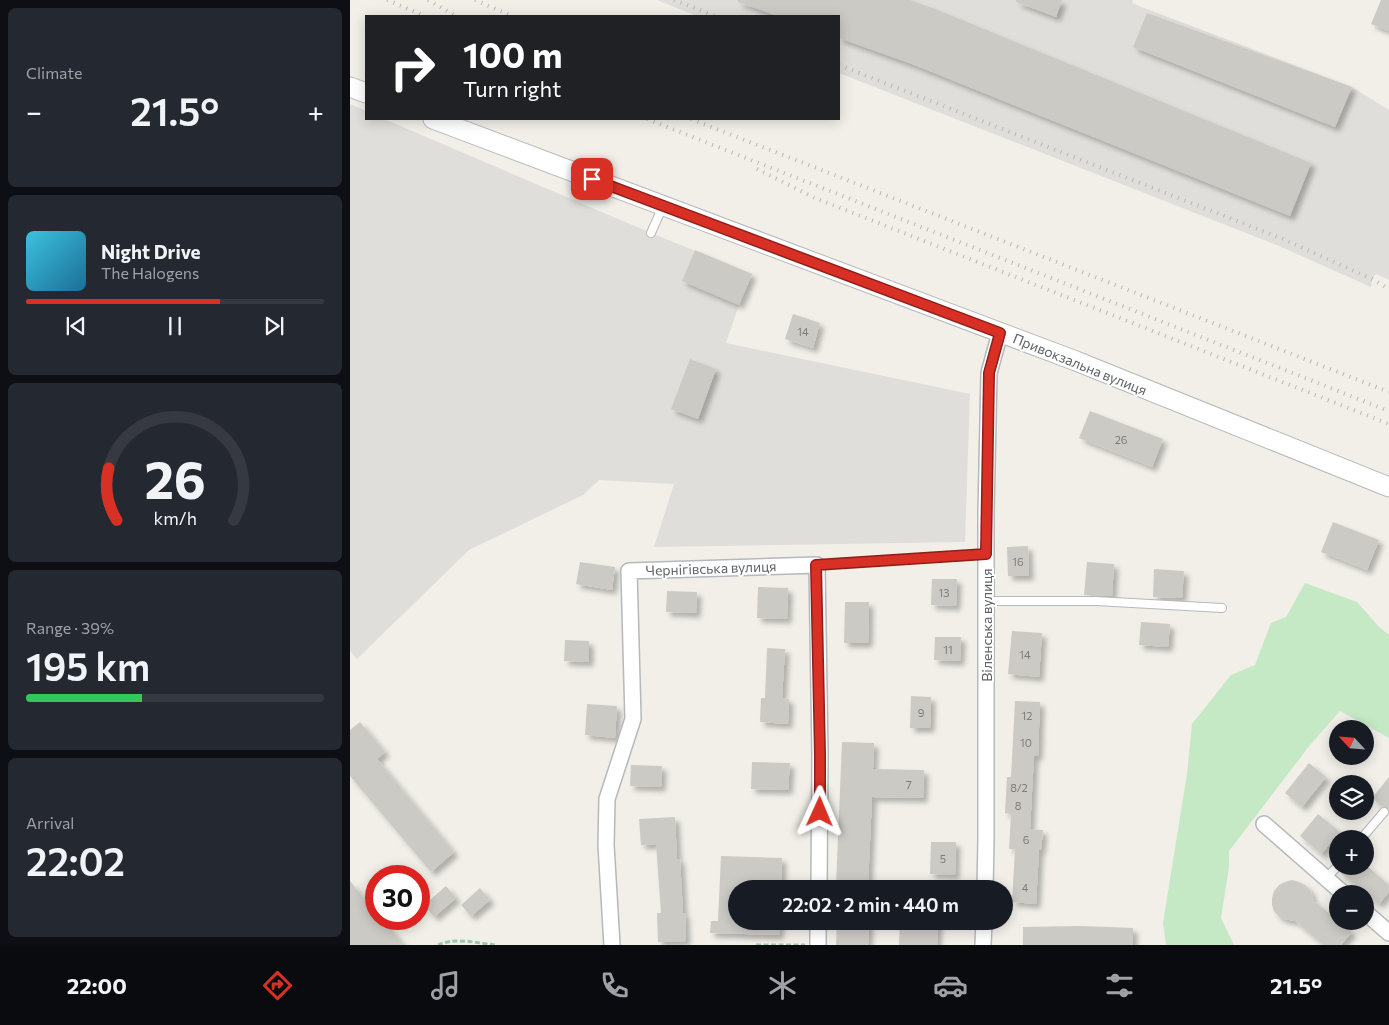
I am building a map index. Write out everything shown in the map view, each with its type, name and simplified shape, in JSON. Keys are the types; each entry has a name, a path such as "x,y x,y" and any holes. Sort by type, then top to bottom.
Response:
{"street":[{"path":"350,87 365,94"},
{"name":"Привокзальна вулиця","path":"436,120 1076,361 1389,487"},
{"name":"Віленська вулиця","path":"985,880 986,554 989,373 1000,333"},
{"path":"816,565 820,755 819,880"},
{"name":"Чернігівська вулиця","path":"612,945 606,846 607,799 633,719 629,570 816,565"},
{"path":"1264,824 1334,885"},
{"path":"1374,920 1389,933"},
{"path":"818,930 818,945"},
{"path":"983,945 984,930"}],"lane":[{"path":"651,233 663,206"},
{"path":"816,565 986,554"},
{"path":"986,601 1096,601 1222,608"},
{"path":"1369,830 1384,812"},
{"path":"1326,878 1329,875"}],"path":[{"path":"438,945 446,941 496,945"},
{"path":"756,945 818,945"}],"shaded area":[{"path":"657,0 1133,0 1132,3 1139,6 1352,87 1389,110 1389,280 1376,274 1372,279 1371,287 1279,246 840,73 840,15 694,15"},
{"path":"350,104 365,111 365,120 386,120 752,274 726,343 970,394 965,542 654,547 674,484 599,480 583,495 469,550 357,659 350,651"}],"green space":[{"path":"1305,583 1357,602 1379,627 1389,635 1389,738 1374,730 1374,720 1356,720 1340,711 1332,720 1329,720 1329,723 1310,745 1229,851 1229,867 1221,918 1234,945 1166,945 1163,923 1187,774 1192,724 1231,675 1255,665 1271,623 1286,617"}],"building":[{"path":"738,0 910,0 1311,163 1290,216 912,64 840,38 840,15 775,15 738,2"},
{"path":"1016,0 1062,0 1056,17 1016,2"},
{"path":"1381,0 1389,0 1389,31 1371,24"},
{"path":"1147,13 1352,87 1335,127 1133,47"},
{"path":"695,250 752,274 739,305 682,281"},
{"path":"793,314 820,323 813,348 785,339"},
{"path":"690,359 716,369 698,419 671,409"},
{"path":"1090,411 1163,439 1152,467 1079,438"},
{"path":"1333,522 1379,540 1367,570 1321,552"},
{"path":"1028,546 1029,576 1008,576 1007,547"},
{"path":"580,562 615,567 612,590 576,584"},
{"path":"1087,562 1114,564 1112,596 1084,595"},
{"path":"1154,569 1184,571 1182,598 1153,597"},
{"path":"932,579 957,579 956,606 931,605"},
{"path":"758,587 788,588 787,619 757,618"},
{"path":"667,591 697,592 696,613 666,612"},
{"path":"845,602 869,602 868,643 844,643"},
{"path":"1141,622 1170,624 1168,647 1139,645"},
{"path":"1012,631 1042,633 1039,677 1008,674"},
{"path":"935,637 961,637 960,661 934,660"},
{"path":"565,640 589,641 589,662 564,661"},
{"path":"767,648 785,649 782,698 789,699 788,724 760,722 761,698 765,698"},
{"path":"911,696 931,697 930,728 910,728"},
{"path":"1015,701 1040,702 1038,756 1034,756 1030,829 1043,830 1041,850 1039,850 1036,904 1013,902 1015,849 1009,849 1011,814 1005,813 1007,777 1011,777"},
{"path":"587,704 617,706 615,738 585,735"},
{"path":"360,722 385,752 377,759 454,852 431,872 430,865 425,865 350,776 350,730"},
{"path":"842,742 874,743 873,769 924,770 923,798 872,797 868,880 836,880"},
{"path":"752,762 790,763 788,790 751,789"},
{"path":"1309,763 1326,777 1302,807 1285,793"},
{"path":"631,765 662,766 661,787 630,786"},
{"path":"1389,777 1389,810 1374,800 1374,796"},
{"path":"1318,814 1338,830 1329,830 1329,845 1321,854 1300,836"},
{"path":"675,817 677,859 680,859 686,941 658,942 657,913 661,913 656,844 641,845 639,819"},
{"path":"931,842 956,842 955,875 930,874"},
{"path":"721,856 782,858 781,880 728,880 728,930 779,930 779,935 710,933 711,921 718,921"},
{"path":"1374,872 1389,885 1389,892 1379,904 1374,900 1374,885 1356,885 1344,875 1374,875"},
{"path":"1292,880 1299,882 1310,890 1314,901 1329,913 1329,930 1350,930 1352,932 1341,945 1324,945 1295,921 1278,916 1272,905 1272,898 1274,891 1285,882"},
{"path":"350,881 365,899 365,930 391,930 404,945 350,945"},
{"path":"446,886 456,898 434,917 430,912 430,900"},
{"path":"480,888 490,900 471,916 461,905"},
{"path":"1081,926 1133,928 1133,945 1023,945 1023,927"},
{"path":"837,930 869,930 868,945 836,945"},
{"path":"900,930 938,930 937,945 899,945"}],"railway":[{"path":"387,0 423,15"},
{"path":"428,0 454,15"},
{"path":"475,0 510,15"},
{"path":"674,0 712,15"},
{"path":"840,65 1283,239 1372,279 1389,289"},
{"path":"650,120 1389,411"},
{"path":"694,120 1389,392"},
{"path":"757,169 815,198 1389,424"}],"route":[{"path":"592,179 1000,333 989,373 986,554 816,565 820,812"}]}
